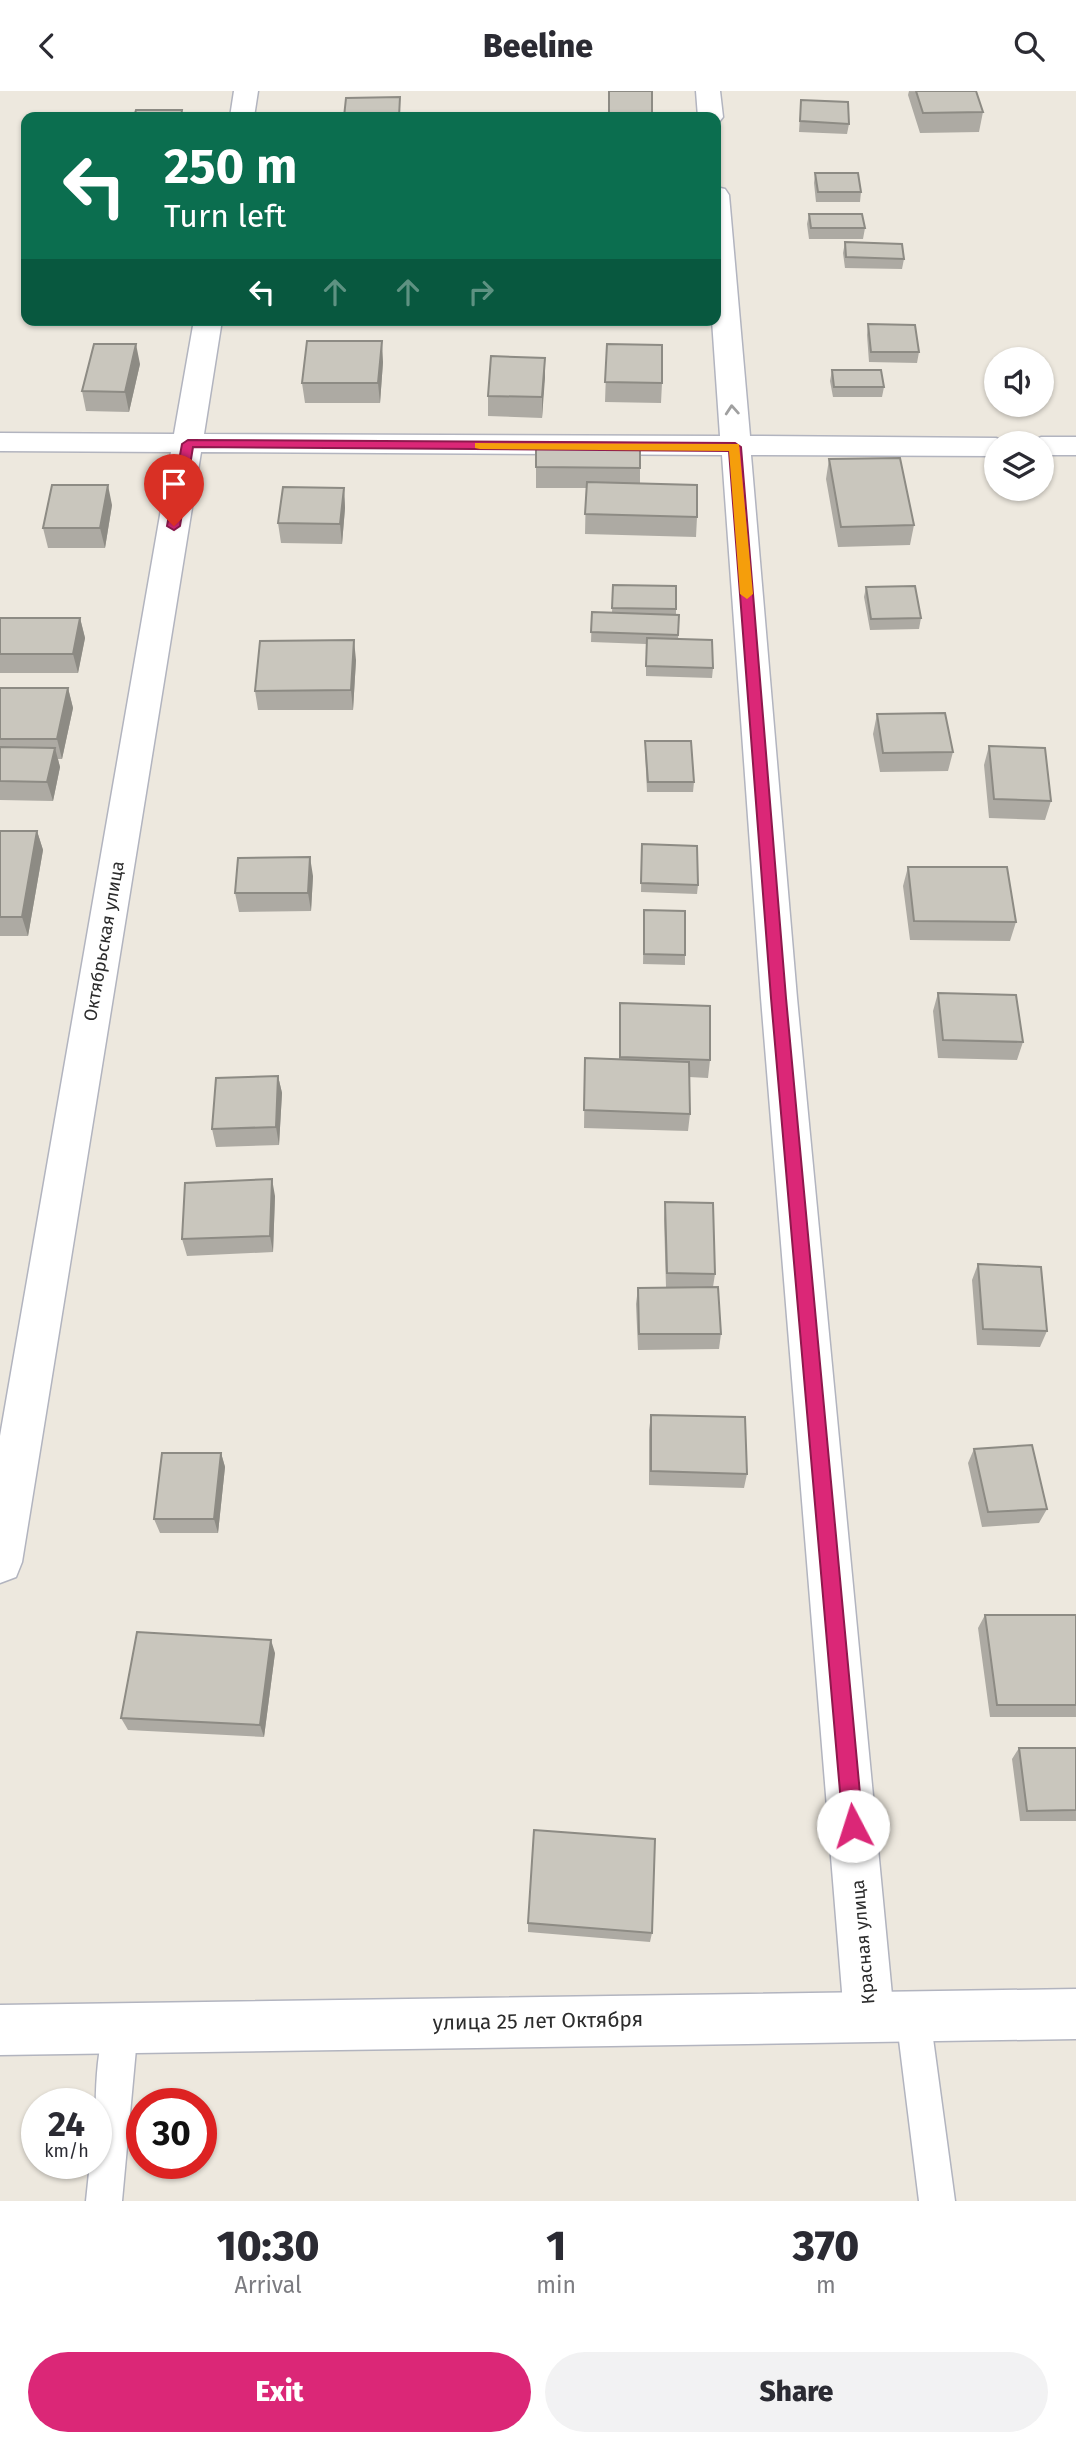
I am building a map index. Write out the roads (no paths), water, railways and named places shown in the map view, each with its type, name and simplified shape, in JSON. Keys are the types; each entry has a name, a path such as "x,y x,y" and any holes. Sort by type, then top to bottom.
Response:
{"street":[{"path":"243,112 246,91"},
{"path":"708,91 710,112"},
{"name":"Красная улица","path":"721,261 779,998 891,2016"},
{"name":"Октябрьская улица","path":"0,1562 207,326"},
{"path":"0,442 984,446"},
{"path":"1054,446 1076,446"},
{"name":"улица 25 лет Октября","path":"0,2030 1076,2014"}],"lane":[{"path":"891,2016 937,2201"},
{"path":"104,2201 121,2027"}]}
